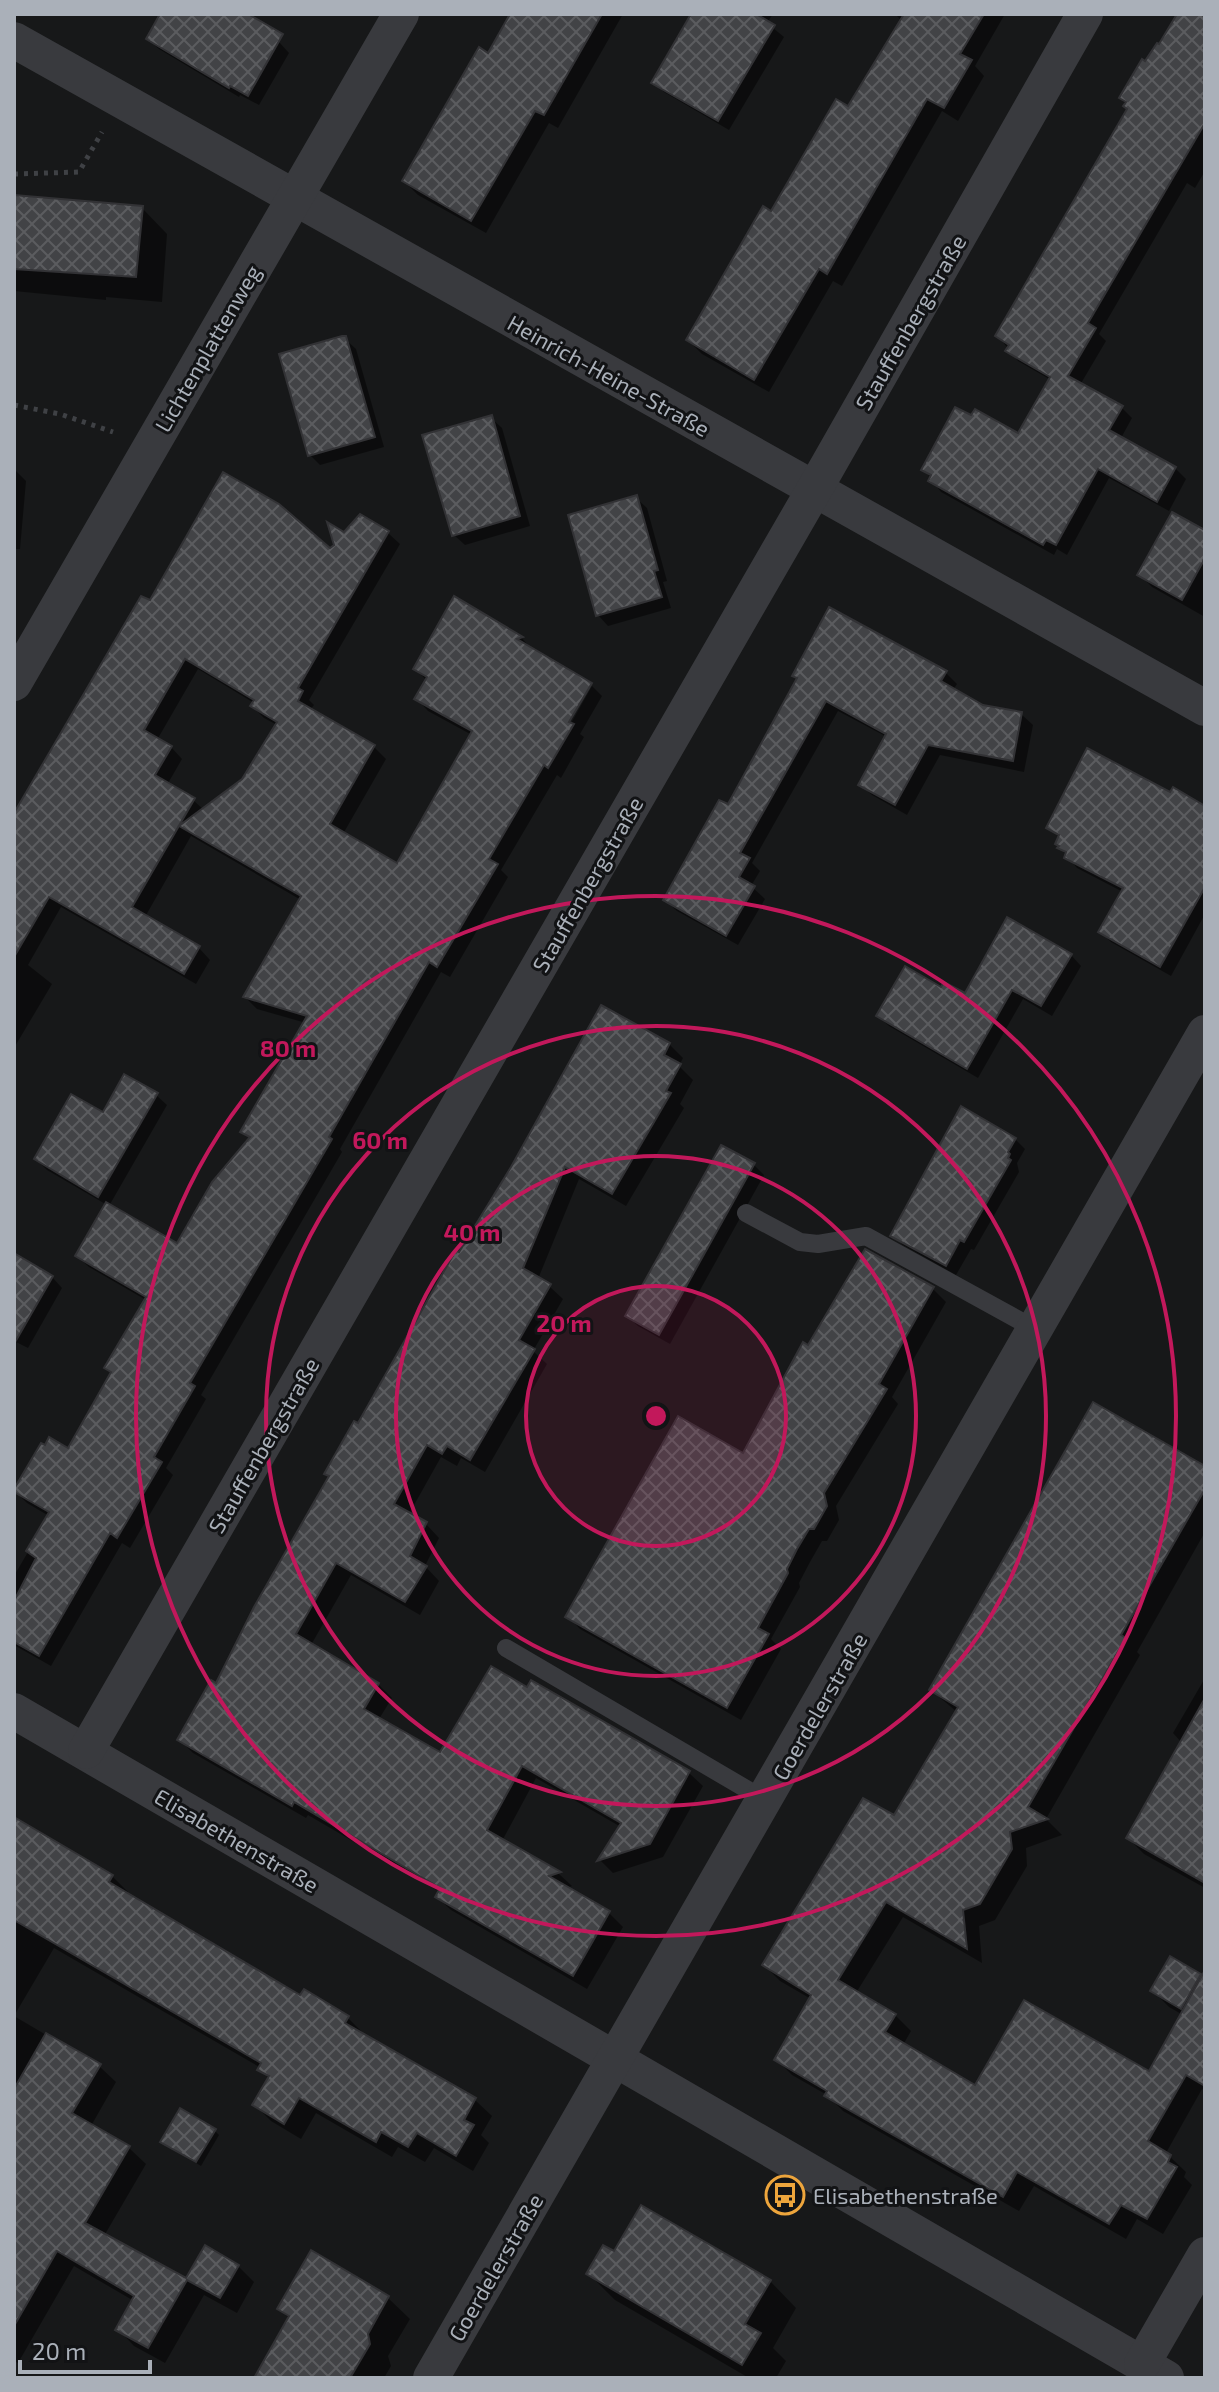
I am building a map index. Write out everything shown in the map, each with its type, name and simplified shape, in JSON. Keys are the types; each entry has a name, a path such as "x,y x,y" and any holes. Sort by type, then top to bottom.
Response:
{"street":[{"name":"Lichtenplattenweg","path":"14,683 401,14"},
{"name":"Stauffenbergstraße","path":"86,1751 1085,14"},
{"name":"Heinrich-Heine-Straße","path":"14,40 1205,708"},
{"name":"Goerdelerstraße","path":"431,2378 1205,1033"},
{"name":"Elisabethenstraße","path":"14,1711 1154,2371"},
{"path":"1154,2371 1205,2255"}],"lane":[{"path":"746,1213 800,1242 818,1244 866,1236 1035,1329"},
{"path":"506,1648 765,1800"}],"path":[{"path":"14,174 79,172 120,101"},
{"path":"14,405 60,414 152,446"}],"building":[{"path":"160,14 248,14 283,34 248,96 146,39"},
{"path":"510,14 602,14 544,115 535,111 471,221 402,181 479,47 488,53"},
{"path":"691,14 756,14 775,25 718,121 651,83"},
{"path":"904,14 984,14 960,54 972,60 944,108 927,99 827,274 819,269 754,380 686,340 763,206 771,211 836,99 848,106"},
{"path":"1177,14 1205,14 1205,123 1088,323 1096,328 1068,376 1123,406 1109,430 1176,467 1157,502 1098,469 1056,545 1046,540 1043,545 928,481 931,475 921,470 955,407 971,415 975,409 1018,433 1050,377 1005,351 1009,345 995,336 1127,109 1123,106 1126,102 1119,98 1142,59 1145,61 1159,44"},
{"path":"14,195 143,206 136,277 14,269"},
{"path":"346,336 375,437 308,456 279,354"},
{"path":"492,415 520,516 452,536 422,435"},
{"path":"223,472 279,504 330,548 334,545 327,522 344,532 360,514 389,531 298,688 303,691 298,701 375,745 330,824 397,863 472,731 414,699 427,677 413,669 454,596 523,637 517,639 592,683 569,722 574,724 548,768 544,765 489,859 498,864 437,967 429,962 329,1137 332,1139 190,1383 195,1386 154,1457 162,1462 117,1538 110,1533 39,1656 14,1642 14,1601 36,1558 26,1551 49,1512 14,1492 14,1489 41,1443 45,1445 49,1437 68,1448 111,1372 104,1368 146,1297 75,1256 106,1202 177,1243 212,1182 250,1137 240,1132 307,1016 243,997 301,896 179,826 242,779 277,722 250,706 254,700 185,659 144,730 172,746 155,775 195,798 132,907 200,946 184,974 49,897 14,957 14,813 141,596 150,600"},
{"path":"637,495 658,570 654,571 662,597 596,616 568,515"},
{"path":"1172,512 1205,530 1205,558 1182,600 1137,575"},
{"path":"829,607 947,671 941,681 983,705 1022,712 1013,761 928,745 895,805 858,785 886,734 826,701 740,853 750,858 739,877 755,886 726,936 663,900 719,800 728,804 797,678 792,676"},
{"path":"1087,748 1170,792 1173,787 1205,806 1205,887 1160,967 1098,932 1123,888 1064,858 1066,852 1055,844 1059,835 1046,828"},
{"path":"1007,917 1072,954 1041,1006 1012,990 967,1069 876,1016 905,966 941,987 944,982 965,993"},
{"path":"601,1005 670,1043 664,1055 681,1064 666,1091 671,1093 612,1194 565,1167 523,1268 551,1284 519,1340 535,1349 470,1460 447,1446 442,1454 427,1445 394,1504 427,1522 410,1556 427,1566 405,1602 336,1563 296,1634 379,1683 364,1709 440,1752 491,1666 527,1687 531,1680 690,1771 650,1844 597,1861 621,1823 522,1766 487,1830 561,1872 549,1876 610,1911 573,1976 435,1897 440,1888 294,1802 292,1806 177,1740 211,1680 216,1683 254,1607 329,1476 324,1474 354,1421 358,1423 456,1250 459,1252 511,1167"},
{"path":"124,1074 158,1093 98,1197 34,1159 71,1094 103,1112"},
{"path":"961,1106 1016,1138 1008,1152 1011,1160 964,1242 960,1240 946,1266 890,1236"},
{"path":"721,1145 755,1163 659,1335 625,1316"},
{"path":"865,1249 934,1287 879,1384 887,1389 824,1493 827,1506 814,1529 809,1529 787,1569 788,1573 758,1628 769,1634 727,1708 565,1617 678,1416 743,1453 803,1342 808,1345"},
{"path":"14,1253 53,1276 14,1344"},
{"path":"1093,1402 1205,1466 1205,1489 1121,1635 1126,1638 1028,1807 1048,1819 1010,1832 1012,1849 980,1904 963,1910 967,1949 886,1902 838,1980 896,2014 885,2032 975,2085 1024,2000 1149,2071 1205,1970 1205,2086 1186,2075 1148,2141 1171,2155 1168,2162 1177,2167 1147,2219 1121,2205 1109,2224 1017,2172 1003,2197 824,2096 827,2091 774,2060 811,1995 762,1965 863,1798 894,1815 958,1707 929,1690"},
{"path":"1205,1698 1205,1883 1126,1838"},
{"path":"14,1817 113,1875 109,1882 300,1995 304,1989 349,2016 345,2023 476,2098 464,2120 474,2125 456,2156 417,2133 408,2147 381,2132 376,2142 299,2098 284,2124 252,2105 269,2076 257,2070 261,2063 14,1920"},
{"path":"1170,1956 1201,1974 1181,2009 1150,1991"},
{"path":"46,2033 101,2064 72,2113 130,2146 85,2223 186,2278 205,2245 239,2265 220,2298 187,2280 148,2348 115,2330 134,2296 57,2251 14,2326 14,2089"},
{"path":"180,2108 216,2129 196,2162 160,2142"},
{"path":"641,2205 771,2280 745,2324 761,2333 742,2365 586,2274 603,2245 614,2251"},
{"path":"311,2250 389,2296 368,2334 370,2344 350,2378 254,2378 289,2316 277,2309"}],"place":[{"name":"Elisabethenstraße","path":"785,2195"}]}
